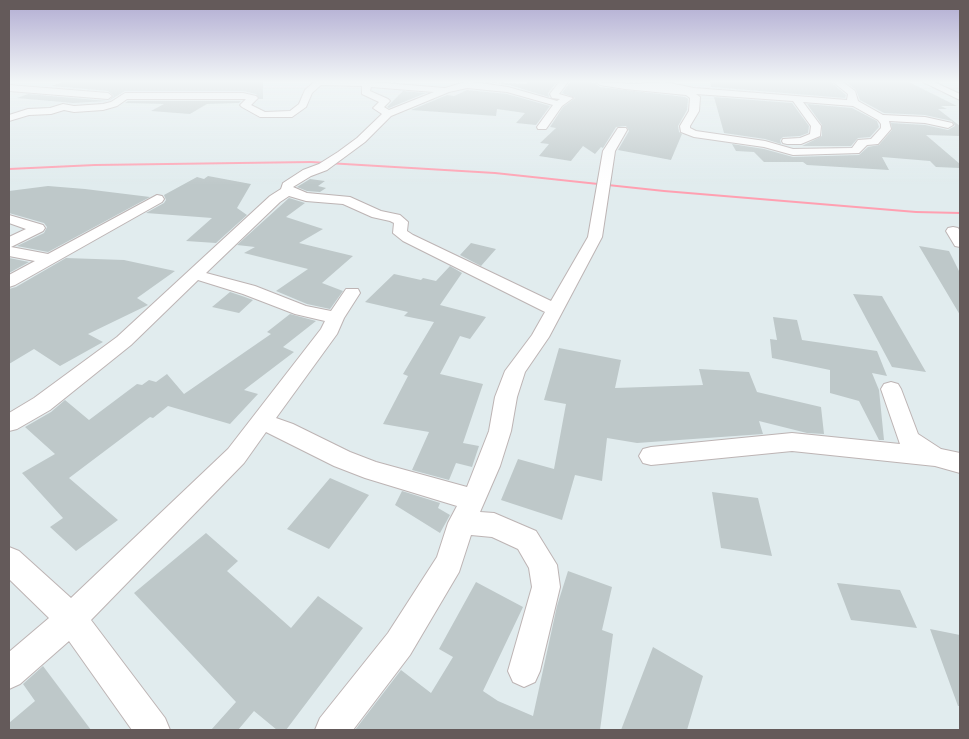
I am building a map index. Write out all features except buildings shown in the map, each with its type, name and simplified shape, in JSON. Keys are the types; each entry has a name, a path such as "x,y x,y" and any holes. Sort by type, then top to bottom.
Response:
{"street":[{"path":"9,423 42,404 124,341 197,275 275,199 286,191 288,186 307,173 323,167 361,140 385,116"},
{"path":"542,127 550,116"},
{"path":"691,116 685,126 685,130 694,134 766,144 794,152 855,151 861,147 862,142 874,142 886,129 886,124 878,116"},
{"path":"724,138 771,142 801,141 814,138 816,126 809,116"},
{"path":"881,118 925,120 948,125"},
{"path":"332,730 399,644 449,562 500,431 506,396 515,371 540,337 595,237 610,151 622,130"},
{"path":"286,191 306,197 345,200 377,214 395,218 401,222 400,233 408,238 555,310"},
{"path":"9,282 157,199"},
{"path":"9,219 38,228 9,243"},
{"path":"9,251 49,259"},
{"path":"197,275 248,290 301,310 335,318"},
{"path":"9,673 71,619 236,456 330,330 335,318 352,293"},
{"path":"891,389 909,439 934,458"},
{"path":"262,422 285,430 342,459 468,512 527,540 543,564 546,587 524,671"},
{"path":"651,456 792,442 934,458 960,463"},
{"path":"9,560 71,619 153,730"}],"waterway":[{"path":"9,169 95,165 311,162 495,173 664,191 916,212 960,213"}]}
